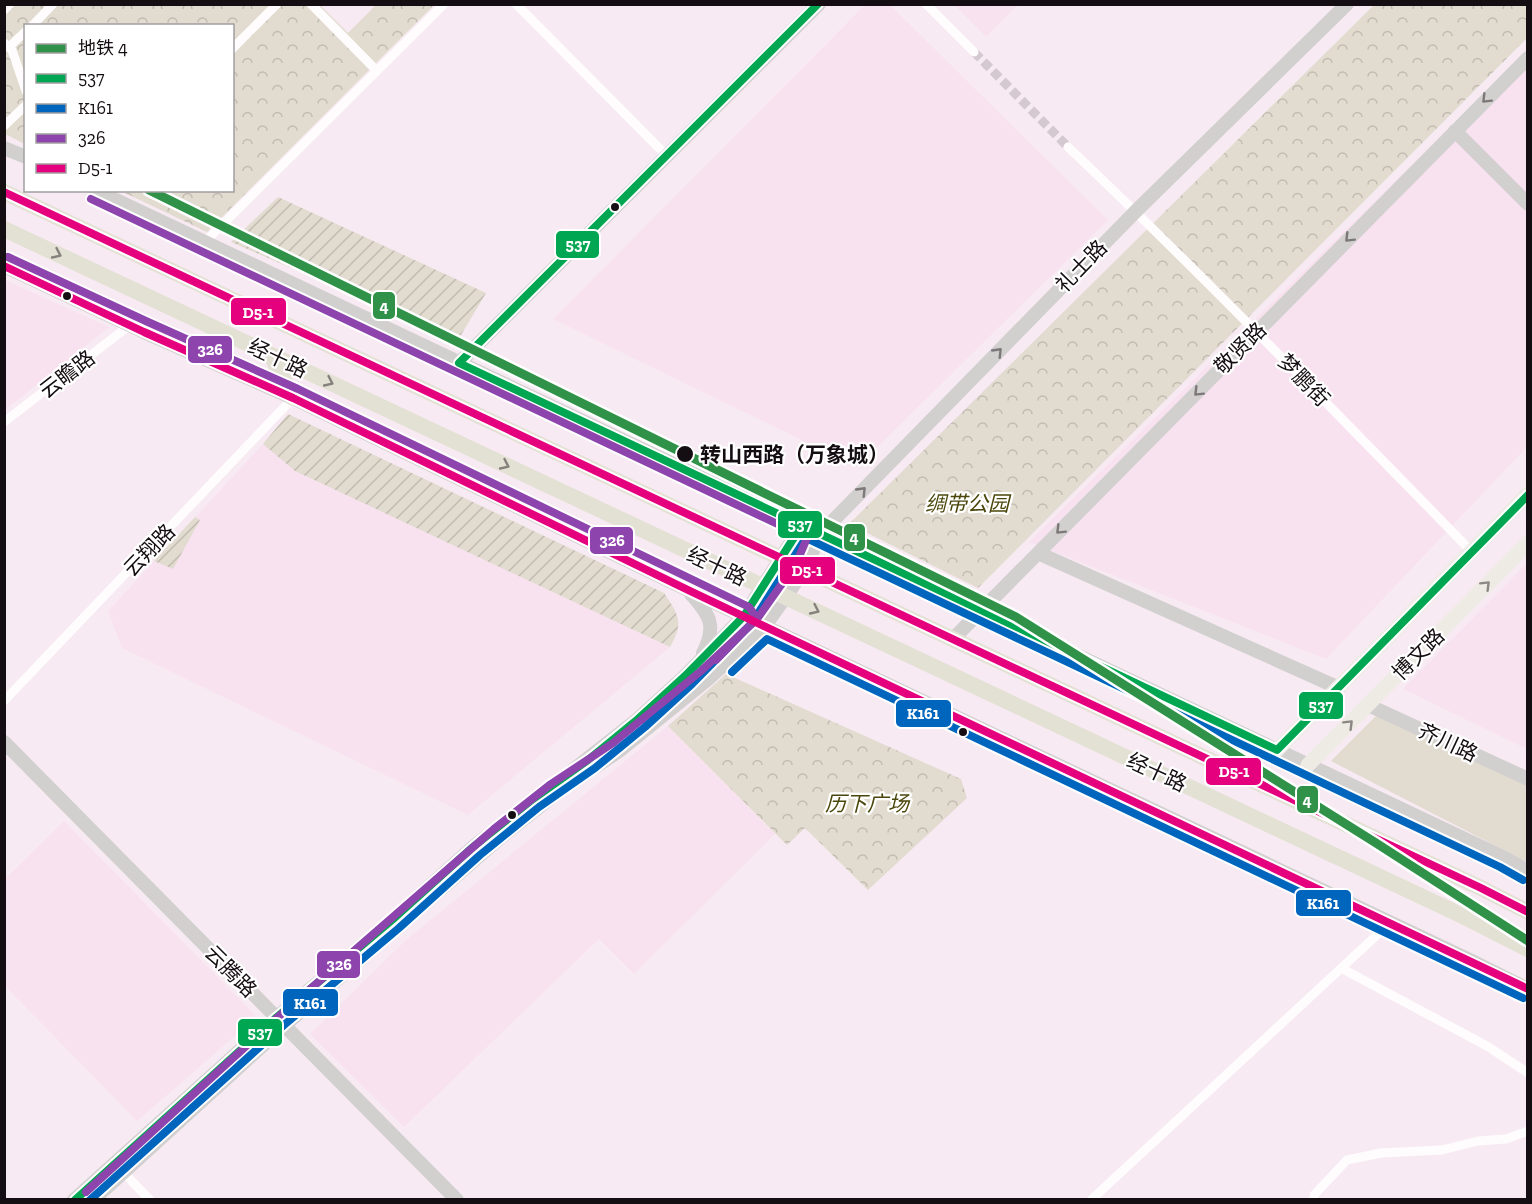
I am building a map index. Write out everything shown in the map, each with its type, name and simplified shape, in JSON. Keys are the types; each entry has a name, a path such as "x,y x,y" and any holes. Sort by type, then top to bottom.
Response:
{"highway":[{"name":"经十路","path":"4,192 1481,888 1527,912"},
{"name":"经十路","path":"4,229 1463,916 1527,949"},
{"path":"271,355 293,398"}],"main road":[{"path":"459,363 819,4"},
{"name":"礼士路","path":"821,533 1136,211 1341,6"},
{"name":"敬贤路","path":"953,639 1527,58"},
{"path":"1455,131 1527,204"},
{"path":"4,148 24,156"},
{"path":"99,192 1505,858 1527,871"},
{"name":"经十路","path":"4,266 130,326 293,398 688,590 1391,922 1527,989"},
{"name":"博文路","path":"1277,750 1527,494"},
{"path":"74,1200 119,1168 473,847 638,719 744,616 802,525"},
{"path":"281,1021 501,837 558,792 619,751 708,679 765,626 805,569 821,533"},
{"name":"博文路","path":"1308,765 1527,543"},
{"path":"1038,553 1339,688"},
{"path":"688,590 704,609 712,624 708,642 696,665"},
{"name":"齐川路","path":"1368,705 1527,779"},
{"name":"云腾路","path":"4,742 457,1200"},
{"path":"93,1200 119,1168"}],"street":[{"path":"4,10 10,4"},
{"path":"33,24 52,4"},
{"path":"234,47 277,4"},
{"path":"311,4 377,71"},
{"path":"205,243 444,4"},
{"path":"516,4 667,156"},
{"path":"926,4 974,52"},
{"path":"24,32 7,45 12,50 24,85"},
{"path":"4,126 24,107"},
{"name":"梦鹏街","path":"1068,147 1136,211 1257,332 1472,552"},
{"name":"云瞻路","path":"4,422 130,326"},
{"name":"云翔路","path":"4,701 293,398"},
{"path":"1091,1200 1391,922"},
{"path":"1341,968 1488,1046 1527,1073"},
{"path":"1314,1200 1314,1195 1347,1160 1381,1153 1442,1150 1478,1141 1506,1139 1527,1131"},
{"path":"119,1168 150,1200"}],"shaded area":[{"path":"866,4 890,5 1108,220 857,467 553,319"},
{"path":"954,5 1018,5 986,37"},
{"path":"1527,51 1527,447 1326,659 1029,542"},
{"path":"5,280 109,327 5,410"},
{"path":"263,444 295,471 670,647 468,815 122,648 108,611"},
{"path":"1527,563 1527,749 1403,689"},
{"path":"668,726 775,834 634,974 599,939 404,1127 310,1034 405,941"},
{"path":"64,821 257,1017 137,1121 5,986 5,879"}],"green space":[{"path":"4,5 320,5 348,33 376,5 434,5 207,232 123,192 234,192 234,24 24,24 24,144 5,134"},
{"name":"绸带公园","path":"1374,5 1527,5 1527,38 978,588 849,524"},
{"path":"278,197 486,293 458,340 231,242"},
{"path":"288,414 664,593 678,619 677,632 670,647 295,471 263,444"},
{"path":"195,517 200,520 173,569 154,561"},
{"name":"历下广场","path":"726,674 961,779 967,798 868,890 805,828 787,845 668,726"},
{"path":"1385,707 1527,781 1527,862 1331,761"}],"tunnel":[{"path":"974,52 1068,147"}],"metro line":[{"name":"4","path":"153,192 1016,617 1528,941"}],"transit line":[{"name":"537","path":"818,4 459,363 1277,750 1528,495"},
{"name":"D5-1","path":"4,192 1528,912"},
{"name":"326","path":"86,1192 278,1017 494,829 551,784 613,743 701,671 757,619 796,564 807,538 91,199"},
{"name":"326","path":"8,257 298,389 749,607 754,614 753,622 716,660"},
{"name":"D5-1","path":"4,266 144,332 293,398 688,590 1528,989"},
{"name":"537","path":"75,1200 277,1017 392,920 473,847 533,799 588,760 685,676 744,616 802,525"},
{"name":"K161","path":"90,1200 284,1025 399,928 480,855 539,807 595,768 692,684 752,623 806,538 1500,867 1523,880"},
{"name":"K161","path":"732,672 767,639 1523,998"}],"place":[{"name":"转山西路（万象城）","path":"685,454"}]}
